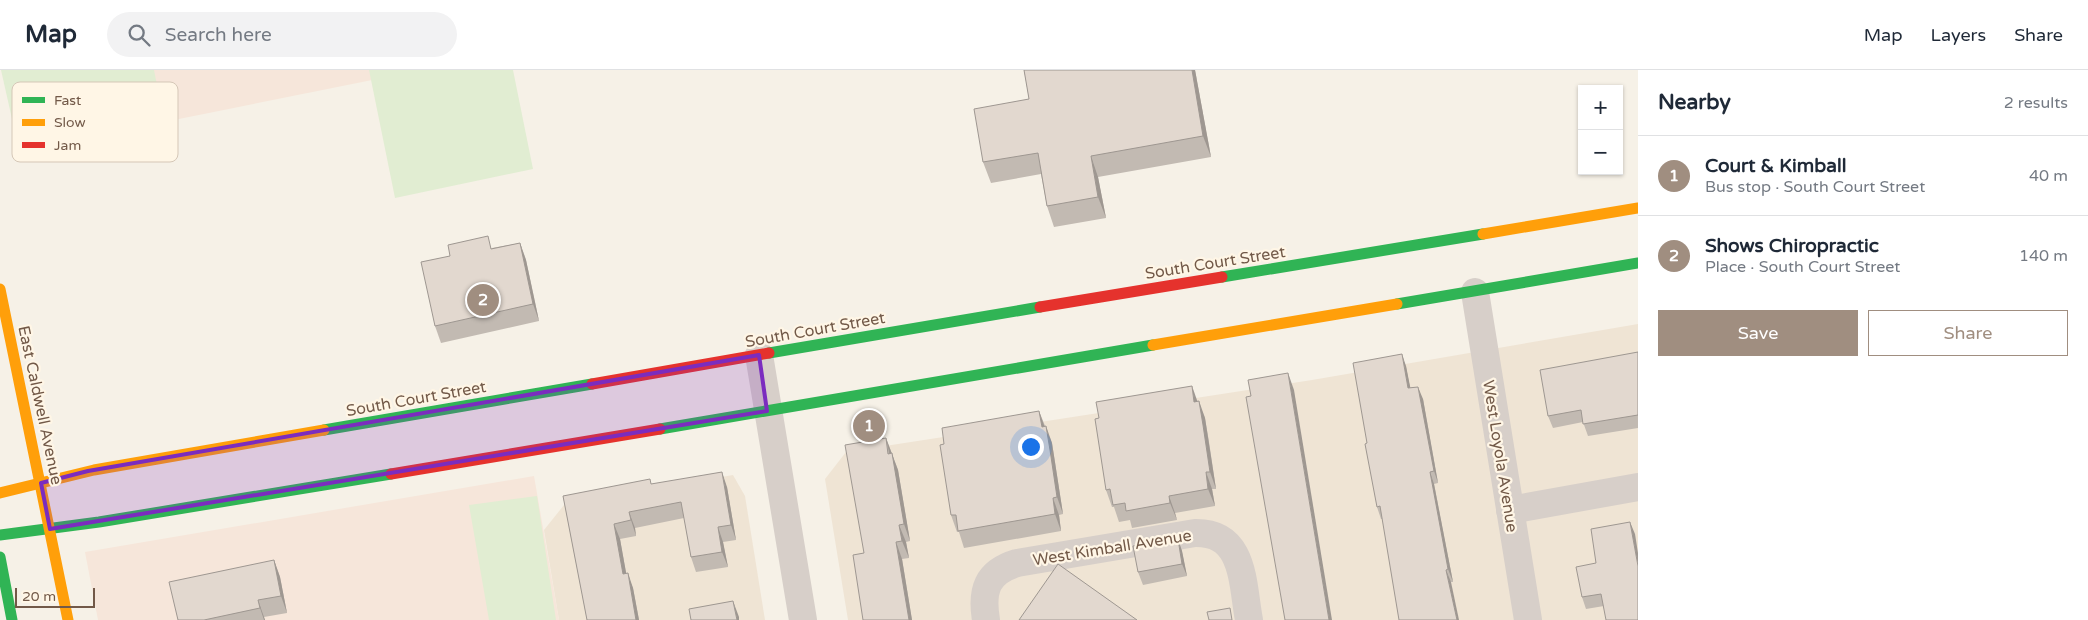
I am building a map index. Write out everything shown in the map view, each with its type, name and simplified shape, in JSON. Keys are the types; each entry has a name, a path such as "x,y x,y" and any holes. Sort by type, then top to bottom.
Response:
{"street":[{"name":"South Court Street","path":"0,493 94,470 759,355 1638,208"},
{"path":"0,536 767,411 1475,292 1638,262"},
{"name":"East Caldwell Avenue","path":"0,289 68,620"},
{"name":"West Loyola Avenue","path":"1475,292 1528,620"},
{"path":"759,355 803,620"},
{"path":"1510,510 1638,487"},
{"name":"West Kimball Avenue","path":"986,620 984,606 986,589 992,576 1004,567 1017,562 1209,533 1222,539 1234,551 1239,564 1249,620"},
{"path":"0,557 12,620"}],"highlighted area":[{"path":"759,355 767,411 50,529 41,483 88,471"}],"shaded area":[{"path":"2,70 422,70 178,119 178,82 12,82 12,115"},
{"path":"1638,324 1638,620 848,620 825,479 846,452 1312,380"},
{"path":"733,475 745,496 765,620 559,620 544,530 564,505"},
{"path":"534,476 559,620 98,620 85,552"}],"green space":[{"path":"1,70 154,70 156,82 12,82 12,119"},
{"path":"369,70 513,70 533,169 395,198"},
{"path":"537,496 556,620 489,620 469,505"}],"building":[{"path":"1024,70 1192,70 1203,136 1091,156 1098,197 1047,206 1038,153 983,162 974,109 1029,99"},
{"path":"488,236 491,249 520,243 533,304 435,326 421,262 450,256 448,245"},
{"path":"1638,352 1638,415 1583,424 1581,410 1548,416 1540,370"},
{"path":"1402,354 1408,388 1418,387 1434,471 1430,472 1448,569 1446,570 1457,620 1399,620 1380,506 1377,507 1365,444 1367,443 1353,363"},
{"path":"1288,373 1329,620 1285,620 1246,397 1251,396 1248,380"},
{"path":"1192,386 1194,402 1199,401 1203,425 1210,472 1206,472 1208,489 1169,496 1170,503 1126,511 1125,503 1113,505 1110,489 1106,490 1095,419 1099,418 1096,402"},
{"path":"1039,411 1042,427 1046,426 1050,450 1057,497 1053,498 1055,514 958,531 956,515 951,515 940,445 944,444 942,428"},
{"path":"886,438 888,454 892,453 904,524 899,525 902,541 896,542 909,620 863,620 853,555 864,553 845,445"},
{"path":"722,472 731,525 718,527 722,552 691,557 681,502 629,512 631,520 614,524 623,574 628,573 636,620 587,620 563,496 650,479 651,484"},
{"path":"1630,522 1638,566 1638,620 1606,620 1601,594 1582,597 1576,567 1596,563 1591,529"},
{"path":"1178,539 1182,564 1138,572 1133,546"},
{"path":"274,560 281,596 258,600 260,608 204,620 178,620 169,582"},
{"path":"1058,564 1137,620 1019,620"},
{"path":"733,601 737,620 691,620 689,609"},
{"path":"1230,608 1232,620 1209,620 1207,612"}],"traffic: fast":[{"path":"1222,277 1483,234"},
{"path":"1397,304 1638,263"},
{"path":"769,353 1040,307"},
{"path":"660,429 1153,345"},
{"path":"324,430 592,384"},
{"path":"0,535 99,522 391,474"},
{"path":"0,557 12,620"}],"traffic: slow":[{"path":"1483,234 1638,208"},
{"path":"0,289 68,620"},
{"path":"1153,345 1397,304"},
{"path":"0,493 94,470 324,430"}],"traffic: jam":[{"path":"1040,307 1222,277"},
{"path":"592,384 769,353"},
{"path":"391,474 660,429"}],"place":[{"name":"Shows Chiropractic","path":"483,300"},
{"name":"Court & Kimball","path":"869,426"}]}
